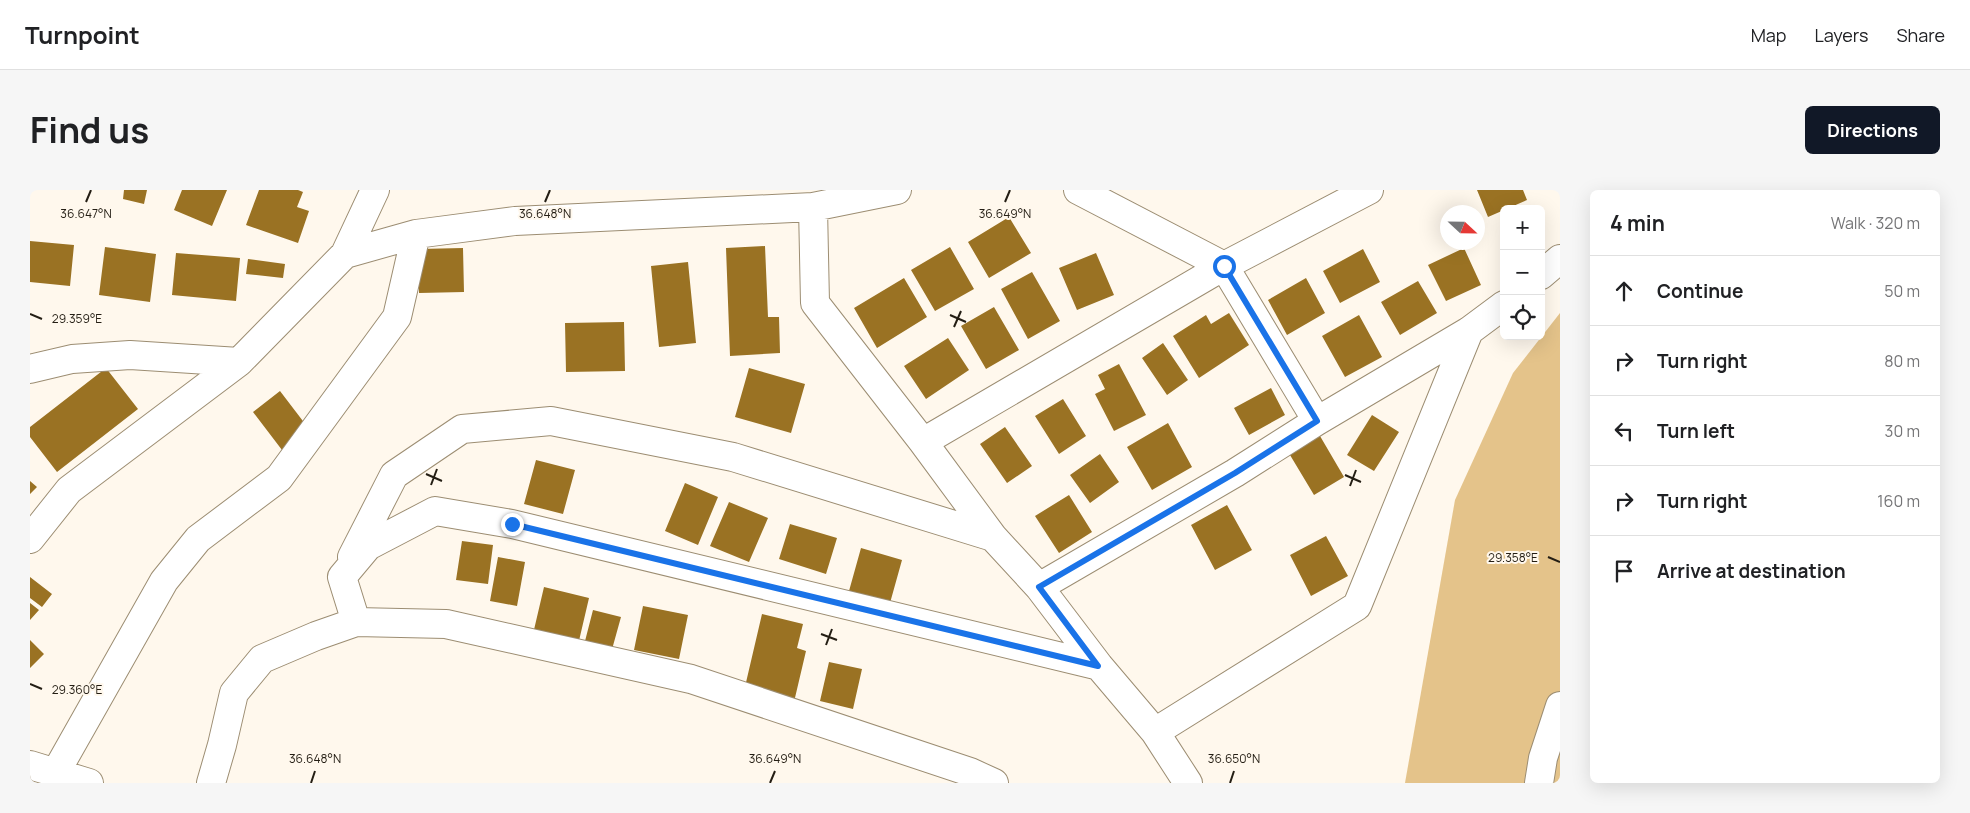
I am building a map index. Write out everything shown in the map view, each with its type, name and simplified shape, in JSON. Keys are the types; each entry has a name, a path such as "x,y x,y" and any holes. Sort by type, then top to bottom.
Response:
{"street":[{"path":"30,538 68,490 240,362 345,254 375,190"},
{"path":"345,254 416,234 515,221 813,207 897,190"},
{"path":"1078,190 1224,266 1317,421"},
{"path":"923,442 1224,266 1368,190"},
{"path":"813,207 816,303 993,537 1039,587 1098,666 1155,732 1188,783"},
{"path":"88,783 43,769 164,581 198,539 279,478 397,317 416,234"},
{"path":"1545,272 1560,259"},
{"path":"1039,587 1235,473 1317,421 1468,331 1500,308"},
{"path":"1155,732 1357,606 1468,331"},
{"path":"30,369 72,358 130,355 240,362"},
{"path":"356,622 342,577 394,475 462,430 551,421 733,457 993,537"},
{"path":"342,577 368,546 435,511 512,524 1098,666"},
{"path":"211,783 234,693 262,659 316,636 356,622 446,624 691,679 970,772 994,783"},
{"path":"1539,783 1543,758 1560,706"}],"shaded area":[{"path":"1560,313 1560,783 1405,783 1455,500 1513,373 1539,340 1545,340 1545,332"}],"building":[{"path":"124,190 147,190 144,204 123,199"},
{"path":"182,190 227,190 212,226 174,210"},
{"path":"259,190 298,190 303,192 297,207 309,211 298,243 246,225"},
{"path":"1477,190 1523,190 1527,200 1516,205 1500,205 1500,212 1488,217 1485,205 1483,205"},
{"path":"1009,217 1031,253 989,278 968,242"},
{"path":"30,241 74,245 70,286 30,282"},
{"path":"765,246 768,317 779,317 780,353 730,356 726,248"},
{"path":"105,247 156,254 150,302 99,295"},
{"path":"950,247 974,289 935,311 911,270"},
{"path":"463,248 464,292 419,293 419,249"},
{"path":"1363,249 1380,282 1340,303 1323,271"},
{"path":"1460,250 1465,250 1481,285 1446,301 1428,265"},
{"path":"176,253 240,258 236,301 172,295"},
{"path":"1096,253 1114,295 1077,310 1059,268"},
{"path":"248,259 285,264 283,278 246,274"},
{"path":"688,262 696,343 659,347 651,266"},
{"path":"1032,272 1060,321 1028,339 1001,289"},
{"path":"904,278 927,317 877,348 854,308"},
{"path":"1306,278 1325,313 1287,335 1268,300"},
{"path":"1418,281 1437,313 1400,335 1381,302"},
{"path":"994,307 1019,350 986,369 961,326"},
{"path":"1229,313 1249,345 1199,378 1173,336 1206,315 1211,324"},
{"path":"1359,315 1382,357 1345,377 1322,336"},
{"path":"624,322 625,371 566,372 565,323"},
{"path":"948,338 969,370 926,399 904,366"},
{"path":"1163,343 1188,380 1167,395 1142,358"},
{"path":"1119,364 1146,415 1114,431 1095,394 1105,389 1098,375"},
{"path":"106,368 138,409 57,472 30,437 30,427"},
{"path":"749,368 805,384 791,433 735,417"},
{"path":"1271,388 1285,415 1249,435 1234,408"},
{"path":"280,391 309,429 282,450 253,412"},
{"path":"1063,399 1086,436 1059,454 1035,416"},
{"path":"1372,415 1399,432 1374,471 1347,455"},
{"path":"1168,423 1192,467 1152,490 1127,447"},
{"path":"1005,427 1032,466 1007,483 980,444"},
{"path":"1320,436 1344,477 1314,495 1290,455"},
{"path":"1100,454 1119,482 1090,503 1070,475"},
{"path":"536,460 575,470 563,514 524,504"},
{"path":"30,481 37,487 30,494"},
{"path":"685,483 718,497 698,545 665,531"},
{"path":"1069,495 1092,532 1059,553 1035,516"},
{"path":"729,502 768,518 749,562 710,546"},
{"path":"1227,505 1252,550 1215,570 1191,525"},
{"path":"790,524 837,538 826,574 779,559"},
{"path":"1326,536 1348,576 1311,596 1290,555"},
{"path":"462,541 493,545 488,584 456,580"},
{"path":"861,548 902,560 890,603 849,591"},
{"path":"498,557 525,562 517,606 490,601"},
{"path":"30,577 52,594 42,607 30,598"},
{"path":"544,587 589,598 578,645 533,634"},
{"path":"30,603 39,610 30,620"},
{"path":"643,606 688,615 679,659 634,650"},
{"path":"593,610 621,617 611,653 584,645"},
{"path":"762,614 803,624 797,648 806,651 794,702 744,691"},
{"path":"30,640 44,654 30,668"},
{"path":"829,662 862,669 853,709 820,701"}],"route":[{"path":"512,524 1098,666 1039,587 1235,473 1317,421 1224,266"}]}
